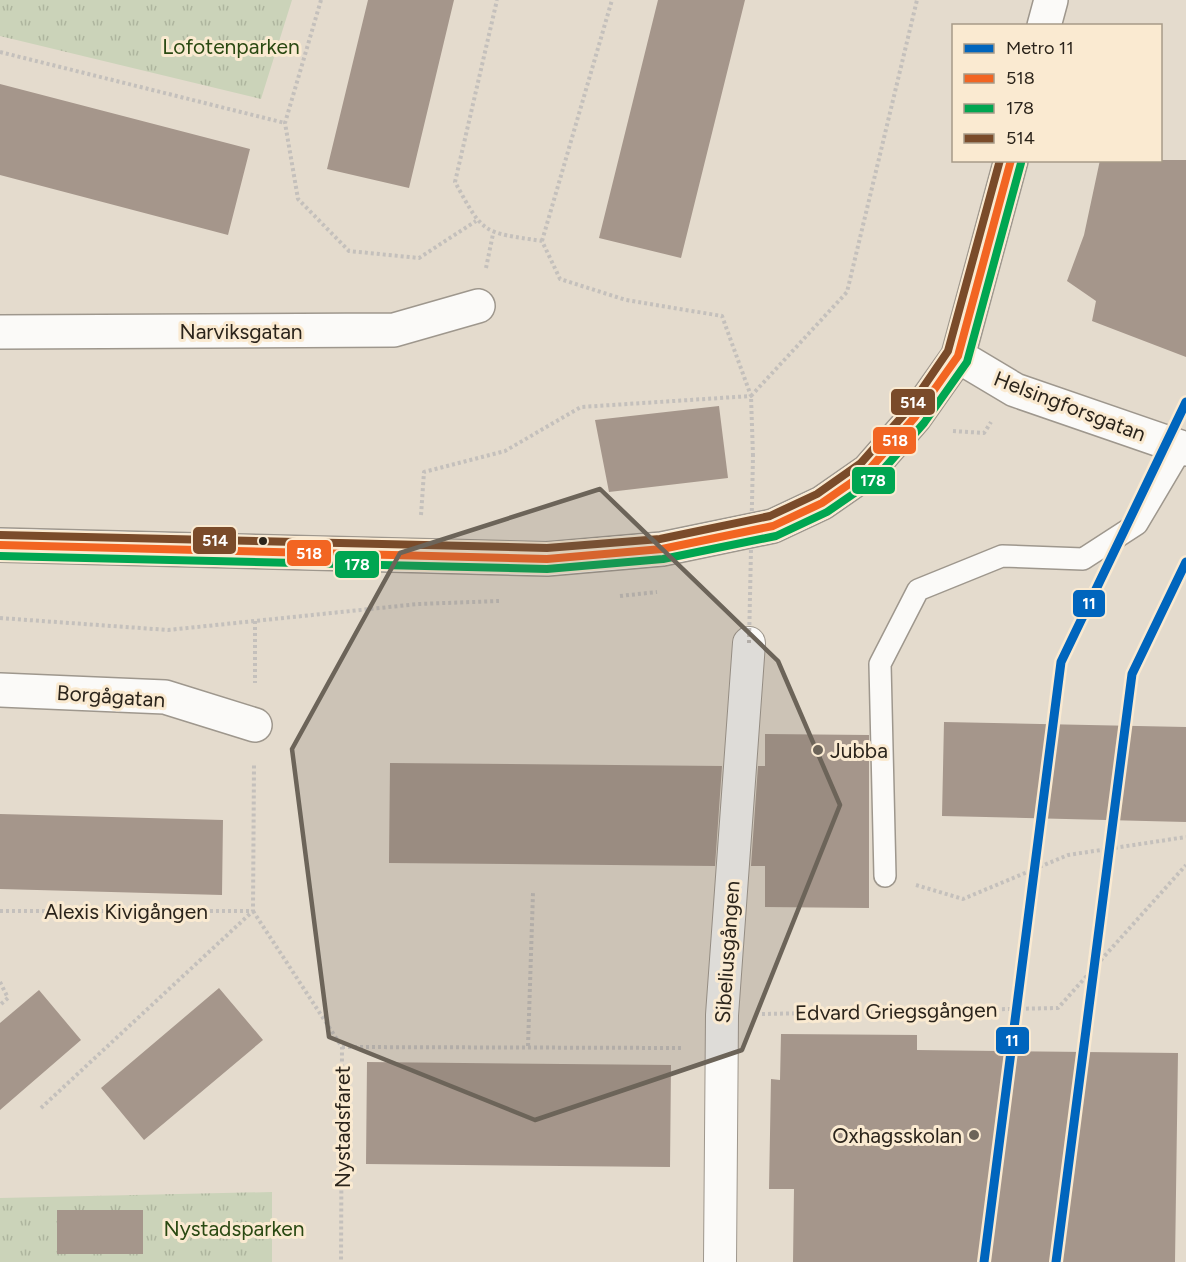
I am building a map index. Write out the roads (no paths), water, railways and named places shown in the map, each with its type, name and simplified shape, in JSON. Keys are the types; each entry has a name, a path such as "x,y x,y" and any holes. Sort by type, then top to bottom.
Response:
{"street":[{"path":"1045,24 1051,0"},
{"path":"0,546 547,559 662,549 773,526 822,503 868,471 915,417 958,356 1010,162"},
{"name":"Narviksgatan","path":"0,332 394,330 478,306"},
{"name":"Helsingforsgatan","path":"958,356 1015,390 1184,448"},
{"name":"Sibeliusgången","path":"720,1262 722,1015 749,643"},
{"name":"Borgågatan","path":"0,690 165,696 255,725"}],"lane":[{"path":"885,876 880,664 918,590 1002,556 1083,559 1137,524 1184,448"}],"metro line":[{"name":"11","path":"984,1262 1061,662 1186,402"},
{"name":"11","path":"1056,1262 1132,674 1186,562"}],"place":[{"name":"Jubba","path":"818,750"},
{"name":"Oxhagsskolan","path":"974,1135"}],"park label":[{"name":"Lofotenparken","path":"231,46"},
{"name":"Nystadsparken","path":"234,1228"}]}
